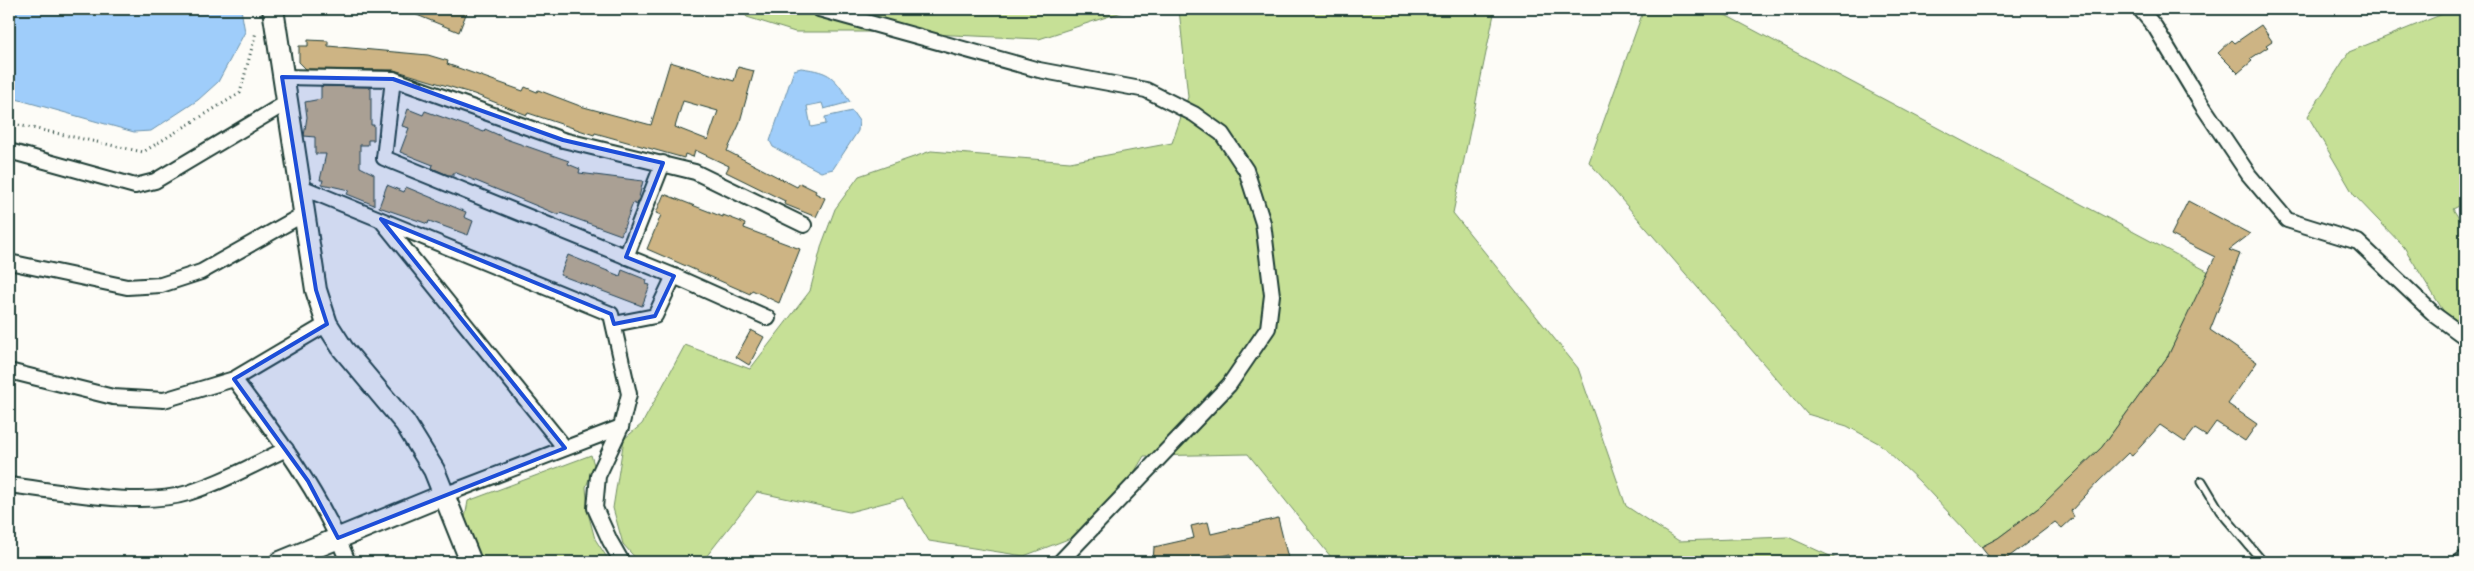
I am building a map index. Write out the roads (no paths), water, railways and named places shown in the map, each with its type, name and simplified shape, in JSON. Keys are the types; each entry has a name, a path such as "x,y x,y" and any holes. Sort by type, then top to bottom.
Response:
{"street":[{"path":"274,9 282,77 316,290 328,324 343,349 419,443 434,470 471,562"},
{"path":"819,9 1039,70 1146,90 1199,117 1222,134 1246,170 1263,223 1272,294 1268,328 1229,384 1060,562"},
{"path":"2140,9 2155,26 2202,106 2249,175 2287,220 2358,242 2435,315 2465,336"},
{"path":"282,77 392,79 563,140 695,172 804,225"},
{"path":"392,79 384,158 674,276 768,318"},
{"path":"9,150 135,186 155,181 286,103"},
{"path":"626,257 663,163"},
{"path":"301,188 611,314 629,394 621,427 598,476 596,508 610,541 622,562"},
{"path":"9,262 127,287 162,285 201,272 304,214"},
{"path":"381,219 565,448"},
{"path":"614,324 655,316 674,276"},
{"path":"9,371 113,397 164,400 234,379 328,324"},
{"path":"234,379 308,481 338,538 348,562"},
{"path":"280,562 444,495 621,427"},
{"path":"9,485 140,500 187,493 230,476 286,449"}],"lane":[{"path":"2202,481 2220,511 2263,562"},
{"path":"2454,562 2465,554"}],"water":[{"path":"9,9 241,9 245,32 218,82 198,100 151,131 134,132 9,97"},
{"path":"801,68 819,71 831,77 836,81 850,102 824,109 822,103 807,106 811,127 826,124 825,117 852,111 859,121 858,131 833,169 821,172 773,147 770,141 794,70"}]}
